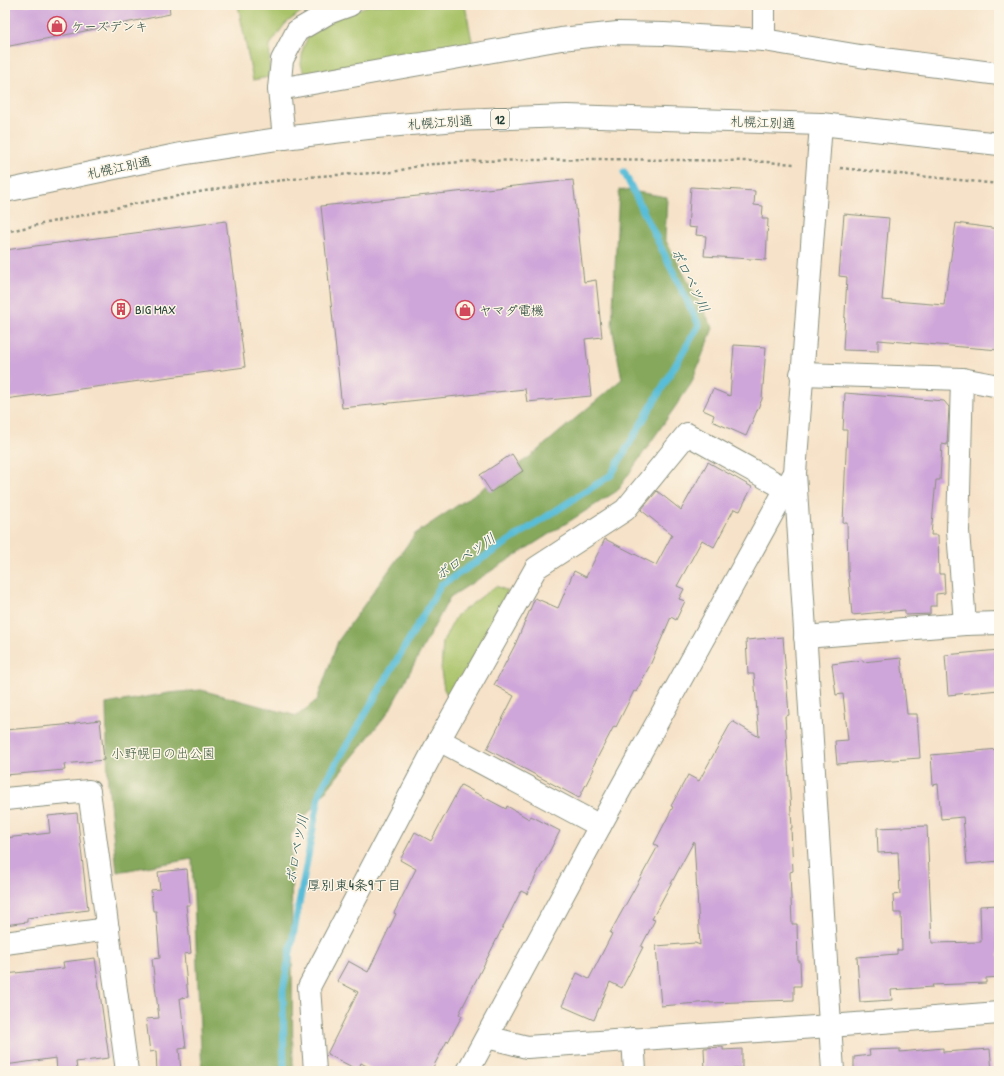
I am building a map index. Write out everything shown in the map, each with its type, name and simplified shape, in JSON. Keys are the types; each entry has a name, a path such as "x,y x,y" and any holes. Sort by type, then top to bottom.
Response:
{"main road":[{"path":"284,138 279,89 282,60 297,31 328,13 350,5"},
{"path":"764,5 764,40"},
{"path":"279,89 561,39 611,34 664,34 764,40 860,56 999,74"},
{"name":"札幌江別通","path":"5,191 181,154 284,138 376,127 457,120 567,116 821,124 999,144"},
{"path":"821,124 791,481 805,636 833,1071"},
{"path":"801,374 962,380 999,386"},
{"path":"962,380 958,530 965,624"},
{"path":"315,1071 309,987 439,740 536,568 625,510 687,434 791,481"},
{"path":"468,1071 600,826 791,481"},
{"path":"805,636 965,624 999,623"},
{"path":"439,740 600,826"},
{"path":"5,799 89,791 127,1071"},
{"path":"5,943 108,929"},
{"path":"487,1037 527,1047 999,1013"},
{"path":"632,1039 635,1071"}],"path":[{"path":"5,232 134,204 232,186 319,176 393,172 422,165 475,161 596,159 752,161 999,184"}],"green space":[{"path":"238,5 313,5 306,8 285,24 270,45 269,77 253,80"},
{"path":"370,5 465,5 473,46 304,75 301,64 303,48 309,35 342,15"},
{"name":"小野幌日の出公園","path":"619,189 667,197 665,239 713,328 691,384 617,491 450,597 389,711 291,835 293,1071 202,1071 192,859 117,872 108,784 106,704 169,693 201,690 297,716 317,700 338,641 415,534 531,456 622,379 612,327"},
{"path":"496,586 508,591 451,702 444,689 441,671 443,641 457,615"}],"building":[{"name":"ケーズデンキ","path":"5,5 169,5 170,14 5,47"},
{"name":"ヤマダ電機","path":"573,180 584,282 596,280 602,337 585,339 591,396 527,402 525,389 342,408 321,206"},
{"path":"691,187 755,191 754,205 763,206 762,219 768,219 766,260 704,256 706,236 696,235 697,228 688,227"},
{"path":"844,214 889,218 882,300 944,305 956,223 999,229 999,350 878,340 878,351 843,350 847,277 839,276"},
{"name":"BIG MAX","path":"226,221 245,367 5,399 5,250"},
{"path":"734,345 766,347 762,399 746,436 712,421 714,415 703,410 713,389 730,396"},
{"path":"845,393 944,401 949,407 947,445 942,444 940,480 936,480 931,535 938,535 939,574 944,574 945,593 936,594 936,606 930,606 930,614 905,615 905,610 852,615 848,569 847,523 843,523 847,430 843,430"},
{"path":"512,454 523,471 491,492 480,475"},
{"path":"708,462 752,487 740,511 734,509 714,547 702,540 677,586 684,589 679,599 685,601 676,620 671,617 651,663 636,692 634,691 616,727 614,726 592,768 594,769 579,798 487,749 514,696 494,685 515,645 535,598 558,608 574,571 586,577 605,539 656,565 672,535 641,510 657,491 681,510"},
{"path":"783,637 789,715 785,716 792,828 793,871 790,872 792,924 797,924 798,961 800,961 801,986 794,986 794,1000 710,1002 661,1006 656,946 695,943 700,945 694,841 652,919 655,920 622,988 610,982 594,1020 562,1006 577,973 589,979 612,934 610,933 658,846 654,844 673,807 671,806 688,775 699,781 732,721 759,737 754,674 748,674 746,640"},
{"path":"999,650 999,690 948,695 945,655"},
{"path":"901,658 907,714 917,714 920,758 837,764 835,741 848,740 843,694 836,695 832,664 863,660 863,662"},
{"path":"100,720 104,760 64,764 65,770 5,775 5,730 75,724"},
{"path":"999,749 999,861 967,864 963,817 941,819 938,784 933,785 931,755"},
{"path":"461,785 506,809 507,806 529,819 531,816 560,831 527,894 521,891 459,1014 462,1016 431,1071 376,1071 361,1063 358,1070 327,1054 358,992 337,981 348,961 368,972 396,914 394,913 416,869 400,860 415,832 431,841"},
{"path":"77,813 88,910 27,918 27,922 5,925 5,838 50,833 48,816"},
{"path":"927,826 932,943 981,942 980,906 999,905 999,977 986,978 986,983 932,985 933,987 891,990 892,1000 860,1002 857,957 897,954 897,950 902,950 901,913 894,913 893,895 900,894 898,852 878,853 877,828"},
{"path":"187,869 190,905 186,905 191,953 184,954 188,997 180,998 186,1048 179,1049 181,1071 157,1071 156,1051 150,1052 146,1019 159,1018 152,959 160,958 156,911 153,911 151,890 160,889 158,872"},
{"path":"95,958 109,1058 76,1062 77,1069 57,1071 56,1058 5,1065 5,974 64,968 63,962"},
{"path":"723,1047 723,1050 742,1049 742,1068 724,1069 724,1071 705,1071 704,1048"},
{"path":"943,1048 943,1052 990,1049 992,1071 854,1071 854,1057 870,1055 869,1050 900,1049 900,1052"}],"waterway":[{"name":"ポロベツ川","path":"284,1071 283,990 320,791 441,585 611,475 699,325 624,172"}],"place":[{"name":"ケーズデンキ","path":"57,26"},
{"name":"BIG MAX","path":"121,309"},
{"name":"ヤマダ電機","path":"465,310"}],"district":[{"name":"厚別東4条9丁目","path":"354,884"}]}
